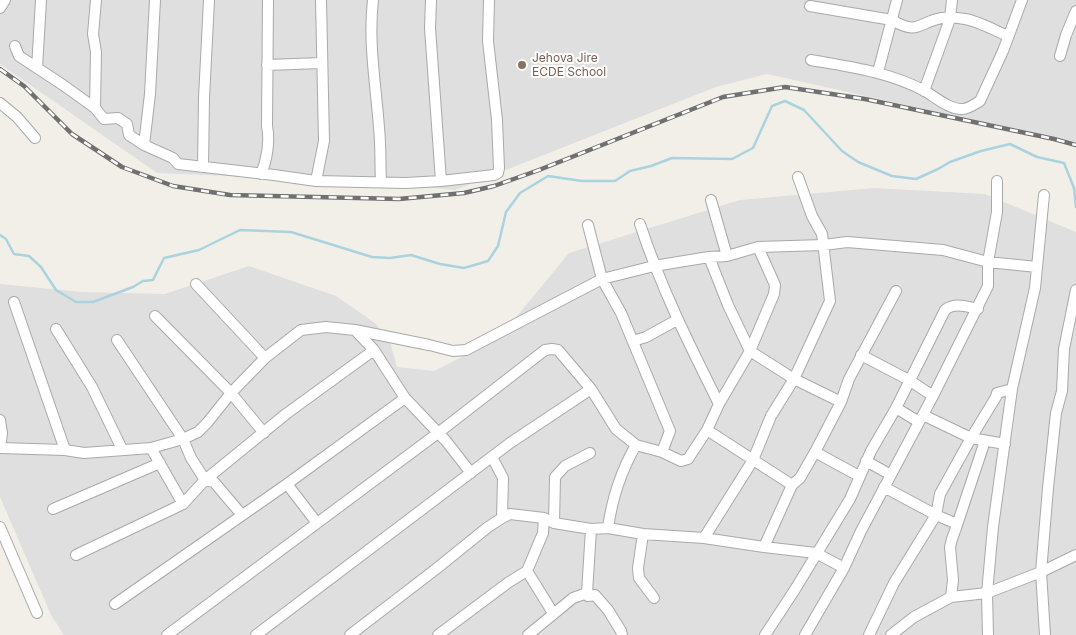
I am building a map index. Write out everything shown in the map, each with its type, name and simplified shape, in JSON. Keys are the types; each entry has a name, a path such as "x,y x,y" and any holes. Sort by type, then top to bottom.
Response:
{"street":[{"path":"0,8 5,0"},
{"path":"37,68 41,0"},
{"path":"95,108 96,52 93,34 96,0"},
{"path":"144,145 150,94 155,0"},
{"path":"203,166 209,0"},
{"path":"261,174 265,163 268,133 268,0"},
{"path":"316,181 324,141 323,22 320,6 322,0"},
{"path":"373,0 371,52 379,129 381,182"},
{"path":"432,0 430,28 441,181"},
{"path":"15,46 19,56 95,108 104,118 118,118 127,124 128,135 144,145 173,158 178,164 316,181 406,183 441,181 498,173 497,120 488,41 488,0"},
{"path":"878,72 897,0"},
{"path":"924,90 950,19 952,0"},
{"path":"811,60 878,72 924,90 952,107 962,110 980,101 1022,0"},
{"path":"810,6 892,20 902,26 919,28 928,22 941,18 966,19 1008,36"},
{"path":"1060,56 1076,11"},
{"path":"267,65 322,63"},
{"path":"0,104 17,117 35,138"},
{"path":"704,538 752,460 770,416 794,379 830,301 822,234 812,216 798,177"},
{"path":"805,635 844,568 884,487 978,309 988,286 988,262 997,212 997,181"},
{"path":"988,635 987,593 993,527 1012,389 1035,288 1044,196"},
{"path":"711,200 727,256"},
{"path":"640,224 654,266 677,320 719,404"},
{"path":"588,225 602,279 621,313 670,431 662,452"},
{"path":"0,420 2,433 0,448 84,452 161,446 198,432 231,393 265,358 302,330 326,327 355,330 429,344 453,351 466,350 602,279 654,266 727,256 758,247 824,245 847,242 943,250 988,262 1037,267"},
{"path":"166,635 438,433 545,350 558,350 591,389 616,429 636,445 685,461 707,430 719,404 750,350 776,288 758,247"},
{"path":"709,257 750,350 794,379 841,402"},
{"path":"196,284 265,358"},
{"path":"1045,635 1041,572 1056,413 1062,391 1064,349 1076,290"},
{"path":"764,547 792,485 800,478 816,452 841,402 849,379 861,355 896,292"},
{"path":"14,302 64,450"},
{"path":"764,635 794,591 850,499 866,462 896,408 945,310 950,306 957,305 978,309"},
{"path":"155,316 231,393 264,434"},
{"path":"633,341 646,337 677,320"},
{"path":"56,329 92,387 122,449"},
{"path":"355,330 374,350 405,398 438,433 471,473"},
{"path":"118,340 183,439 191,458 205,480 214,482 242,515"},
{"path":"76,556 183,504 205,480 264,434 286,414 374,350"},
{"path":"861,355 909,380 933,396"},
{"path":"256,635 510,443 591,389"},
{"path":"869,635 894,583 936,515 940,494 997,393 1012,389"},
{"path":"116,604 287,484 405,398"},
{"path":"896,408 971,438 1005,444"},
{"path":"707,430 792,485"},
{"path":"951,597 953,580 950,547 985,441"},
{"path":"608,528 614,496 636,445"},
{"path":"150,448 183,504"},
{"path":"816,452 859,476"},
{"path":"554,523 556,478 565,466 590,453"},
{"path":"492,457 503,478 502,518"},
{"path":"866,462 891,475"},
{"path":"52,509 160,464"},
{"path":"287,484 317,523"},
{"path":"884,487 936,515 958,524 956,528"},
{"path":"350,635 502,518 510,514 544,518 554,523 591,528 704,538 816,553 844,568"},
{"path":"438,635 509,582 528,571 543,533 544,518"},
{"path":"0,527 37,612"},
{"path":"587,593 591,528"},
{"path":"643,534 638,568 639,578 654,598"},
{"path":"891,635 914,617 951,597 987,593 1041,572 1076,555"},
{"path":"528,571 553,613"},
{"path":"528,635 573,598 587,593"},
{"path":"587,593 588,596 595,595 600,600 622,635"}],"shaded area":[{"path":"0,0 1076,0 1076,143 767,74 716,87 455,190 372,182 157,173 0,64"},
{"path":"874,188 985,194 1076,232 1076,635 64,635 51,615 0,497 0,284 82,292 165,294 249,266 336,296 375,323 390,342 397,367 434,371 499,338 569,253 740,200"}],"waterway":[{"path":"0,235 6,239 14,254 29,256 41,267 56,290 76,302 93,302 133,287 143,281 153,280 164,258 199,250 240,230 291,232 372,257 390,258 411,255 440,264 464,268 488,261 498,246 506,212 520,193 548,176 582,181 615,181 630,171 672,158 732,159 753,148 772,106 785,101 804,110 842,151 858,162 892,176 916,179 950,162 981,151 1010,144 1037,157 1064,163 1074,188 1076,207"}],"railway":[{"path":"0,69 24,86 72,134 122,167 173,186 230,195 399,199 464,193 494,186 539,170 723,97 785,87 865,99 1076,145"}],"place":[{"name":"Jehova Jire ECDE School","path":"522,65"}]}
